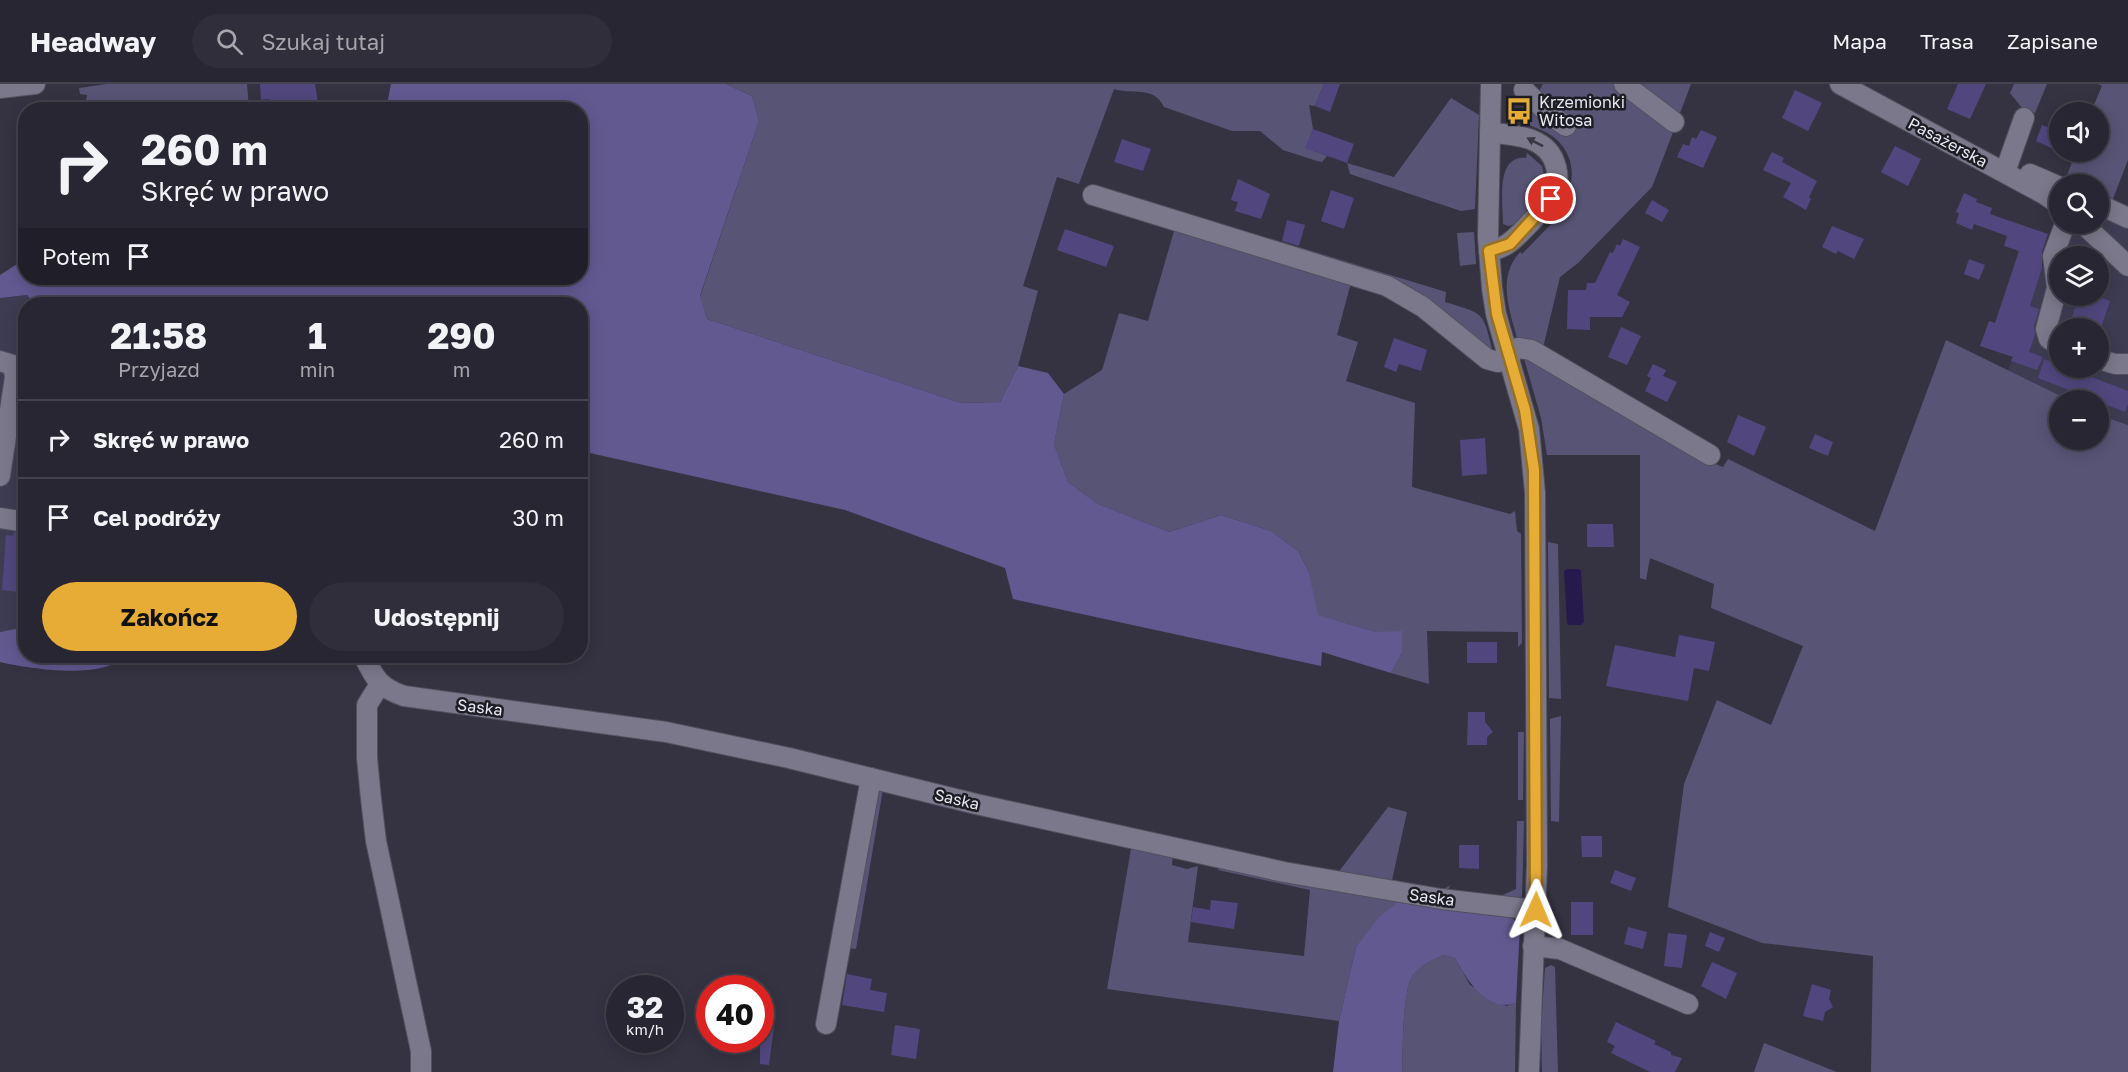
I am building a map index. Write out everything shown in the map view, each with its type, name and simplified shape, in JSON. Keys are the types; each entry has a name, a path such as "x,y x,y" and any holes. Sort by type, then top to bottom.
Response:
{"street":[{"path":"0,88 35,84"},
{"path":"1624,84 1674,122"},
{"name":"Pasażerska","path":"1840,84 2005,172 2022,170 2049,182"},
{"path":"1488,88 1503,98 1530,87 1550,115 1566,126"},
{"path":"1488,88 1492,133 1489,251 1497,314 1525,410 1534,470 1536,910 1529,1072"},
{"path":"2024,118 2005,172 2049,198"},
{"path":"1489,251 1510,244 1546,205 1555,191 1558,179 1554,159 1542,144 1521,136 1492,133"},
{"path":"1093,195 1387,286 1423,308 1487,359 1498,362 1518,348 1531,350 1710,455"},
{"path":"2109,209 2128,218"},
{"path":"2049,339 2046,329 2057,288 2053,256 2061,234"},
{"path":"2094,234 2128,266"},
{"path":"0,360 13,365 15,377 0,476"},
{"path":"2109,362 2128,364"},
{"path":"0,518 18,521"},
{"path":"368,663 380,684 367,705 367,758 376,841 421,1051 421,1072"},
{"name":"Saska","path":"380,684 390,691 412,698 666,732 976,804 1341,884 1536,910"},
{"path":"826,1024 871,778"},
{"path":"1533,946 1560,949 1688,1004"}],"shaded area":[{"path":"107,84 247,84 248,102 86,102 87,95 80,94 79,88"},
{"path":"391,84 726,84 752,96 759,121 700,296 707,319 961,403 1000,402 1018,366 1048,373 1064,394 1054,444 1068,482 1098,504 1169,532 1221,515 1271,531 1298,551 1309,572 1318,615 1376,632 1402,631 1402,653 1391,673 1322,652 1321,666 1013,599 1005,568 845,510 588,453 588,297 29,297 27,295 0,298 0,275 18,263 18,285 588,285 588,102 387,102"},
{"path":"726,84 1324,84 1315,106 1309,105 1313,129 1306,148 1327,156 1322,162 1317,161 1283,150 1260,131 1232,131 1164,107 1160,100 1148,93 1114,89 1079,184 1057,177 1023,286 1038,291 1018,366 1000,402 961,403 707,319 700,297 759,121 752,96"},
{"path":"1543,84 1618,84 1675,127 1652,187 1578,263 1560,277 1542,352 1525,339 1517,338 1508,304 1507,283 1513,262 1520,252 1522,254 1559,216 1558,213 1571,186 1571,167 1564,148 1549,134 1523,122 1532,112 1517,99 1510,104 1518,97 1568,119 1538,93"},
{"path":"1630,84 1691,84 1677,121"},
{"path":"2014,84 2047,84 2035,113 2023,109 2010,93"},
{"path":"2098,84 2128,84 2128,160 2111,204 2109,203 2109,174 2067,174 2072,162 2109,162 2109,102 2095,102 2102,86"},
{"path":"1451,98 1479,115 1475,209 1461,211 1350,174 1347,163 1394,177"},
{"path":"1527,153 1542,166 1543,186 1524,217 1508,226 1503,224 1502,193 1505,172 1509,164 1516,159 1526,158"},
{"path":"2109,216 2128,225 2128,425 2109,418 2109,390 2049,390 2008,371 2049,248 2049,306 2109,306 2109,246 2050,246 2054,234 2109,234"},
{"path":"1176,224 1352,279 1337,335 1358,342 1346,381 1415,403 1412,487 1510,514 1515,511 1517,531 1521,534 1522,643 1518,647 1518,632 1427,631 1429,684 1391,673 1402,653 1402,632 1376,632 1317,615 1309,572 1298,551 1271,531 1221,515 1169,532 1098,504 1068,482 1054,444 1064,394 1102,370 1119,313 1148,321"},
{"path":"1474,232 1476,264 1460,266 1457,233"},
{"path":"1282,242 1446,292 1445,302 1469,310 1481,317 1485,323 1494,355 1425,304 1281,248"},
{"path":"28,295 30,297 18,297 18,628 0,632 0,298"},
{"path":"1946,340 2049,390 2049,450 2109,450 2109,418 2128,425 2128,1072 1871,1072 1873,956 1762,943 1668,907 1684,784 1717,700 1771,725 1803,646 1711,608 1714,584 1650,558 1646,580 1640,578 1640,455 1547,455 1541,418 1523,355 1710,462 1723,467 1728,459 1875,531"},
{"path":"1548,542 1558,544 1561,699 1549,698"},
{"path":"1567,569 1581,571 1584,622 1581,625 1567,623 1564,571"},
{"path":"18,628 18,663 115,663 101,668 66,671 0,662 0,632"},
{"path":"1561,716 1559,822 1551,821 1550,719"},
{"path":"1518,732 1524,732 1523,800 1518,800"},
{"path":"883,789 856,949 845,948 878,792"},
{"path":"1388,807 1407,812 1392,880 1444,889 1451,885 1446,892 1334,878"},
{"path":"1517,821 1524,821 1522,899 1472,895 1465,892 1498,897 1516,889"},
{"path":"1132,843 1173,852 1172,865 1187,869 1198,866 1188,942 1304,956 1310,890 1218,870 1223,865 1402,899 1356,947 1339,1021 1107,989"},
{"path":"1402,899 1511,917 1520,926 1516,1003 1506,1005 1487,999 1472,985 1455,958 1444,955 1419,968 1409,983 1405,1007 1402,1072 1333,1072 1339,1021 1356,947 1379,917"},
{"path":"1444,955 1455,958 1470,985 1506,1006 1516,1003 1515,1072 1402,1072 1405,1007 1409,983 1419,968"},
{"path":"1551,965 1555,967 1558,1072 1542,1072 1541,1027 1545,968"},
{"path":"1764,1043 1837,1072 1754,1072"}],"building":[{"path":"260,84 315,84 318,102 269,102 269,99 261,100"},
{"path":"1324,84 1340,84 1330,112 1315,106"},
{"path":"1958,84 1986,84 1970,119 1947,109"},
{"path":"1795,90 1822,103 1808,131 1782,118"},
{"path":"2042,125 2049,128 2049,147 2036,141"},
{"path":"1313,129 1354,144 1347,163 1305,148"},
{"path":"1701,130 1717,137 1703,168 1677,157 1683,144 1689,146 1692,137 1696,139"},
{"path":"1122,139 1151,149 1143,171 1114,162"},
{"path":"1895,146 1921,159 1908,186 1881,172"},
{"path":"1772,152 1784,158 1782,162 1817,181 1809,197 1811,199 1806,210 1783,197 1791,183 1763,170"},
{"path":"1238,179 1270,194 1261,219 1235,211 1238,202 1231,200"},
{"path":"1331,190 1354,198 1344,229 1321,221"},
{"path":"1964,193 1977,199 1976,202 1992,208 1990,214 2048,234 2042,252 2042,268 2030,306 2039,309 2029,352 2043,357 2037,370 2011,361 2013,357 1980,346 1989,321 1995,323 2019,251 2004,246 2007,236 1974,224 1972,230 1956,223 1959,213 1956,212"},
{"path":"1652,200 1669,210 1662,222 1645,213"},
{"path":"1287,220 1305,225 1299,246 1282,241"},
{"path":"1832,226 1864,239 1854,259 1838,251 1836,254 1822,247"},
{"path":"1065,229 1114,246 1106,267 1057,250"},
{"path":"1623,239 1640,247 1617,295 1630,302 1622,317 1590,317 1590,330 1567,329 1568,290 1586,290 1587,283 1595,283 1610,252 1613,253 1617,244 1620,246"},
{"path":"1969,259 1985,265 1979,280 1964,274"},
{"path":"2076,306 2108,306 2104,318 2072,318"},
{"path":"1621,327 1641,336 1627,365 1608,357"},
{"path":"1394,338 1427,350 1421,371 1399,364 1396,372 1384,367"},
{"path":"2044,359 2049,361 2049,378 2094,378 2128,391 2128,404 2125,412 2109,406 2109,390 2069,390 2038,378"},
{"path":"1653,364 1666,370 1663,376 1677,382 1667,402 1645,391 1651,378 1647,376"},
{"path":"1738,415 1766,427 1754,456 1727,442"},
{"path":"1815,434 1833,442 1828,456 1809,448"},
{"path":"1485,438 1487,474 1462,476 1460,440"},
{"path":"1587,524 1613,524 1614,547 1587,547"},
{"path":"14,532 18,533 18,592 2,590 6,535 13,536"},
{"path":"1679,635 1715,642 1709,671 1694,668 1688,701 1606,686 1615,645 1675,657"},
{"path":"1467,642 1497,642 1497,663 1467,663"},
{"path":"1468,712 1485,712 1485,722 1493,732 1487,737 1487,745 1467,745"},
{"path":"1581,836 1602,836 1602,857 1582,857"},
{"path":"1459,845 1479,845 1479,869 1459,868"},
{"path":"1615,870 1636,878 1631,891 1610,883"},
{"path":"1211,900 1238,903 1234,929 1191,922 1193,907 1210,910"},
{"path":"1571,902 1593,902 1593,935 1571,935"},
{"path":"1628,927 1647,932 1643,949 1624,944"},
{"path":"1710,932 1725,938 1719,952 1705,946"},
{"path":"1668,933 1687,935 1682,968 1664,966"},
{"path":"1712,962 1737,973 1726,999 1701,986"},
{"path":"847,974 872,979 870,990 887,993 884,1012 842,1005"},
{"path":"1812,984 1831,990 1829,999 1833,1007 1825,1012 1823,1021 1803,1016"},
{"path":"1616,1022 1656,1041 1654,1044 1671,1052 1671,1055 1682,1058 1675,1072 1650,1072 1611,1053 1615,1046 1607,1042"},
{"path":"895,1025 920,1029 916,1059 891,1055"},
{"path":"760,1053 771,1053 769,1065 760,1064"}],"place":[{"name":"Krzemionki Witosa","path":"1519,111"}],"route":[{"path":"1536,910 1534,470 1525,410 1497,314 1489,251 1498,250 1510,244 1551,199"}]}
